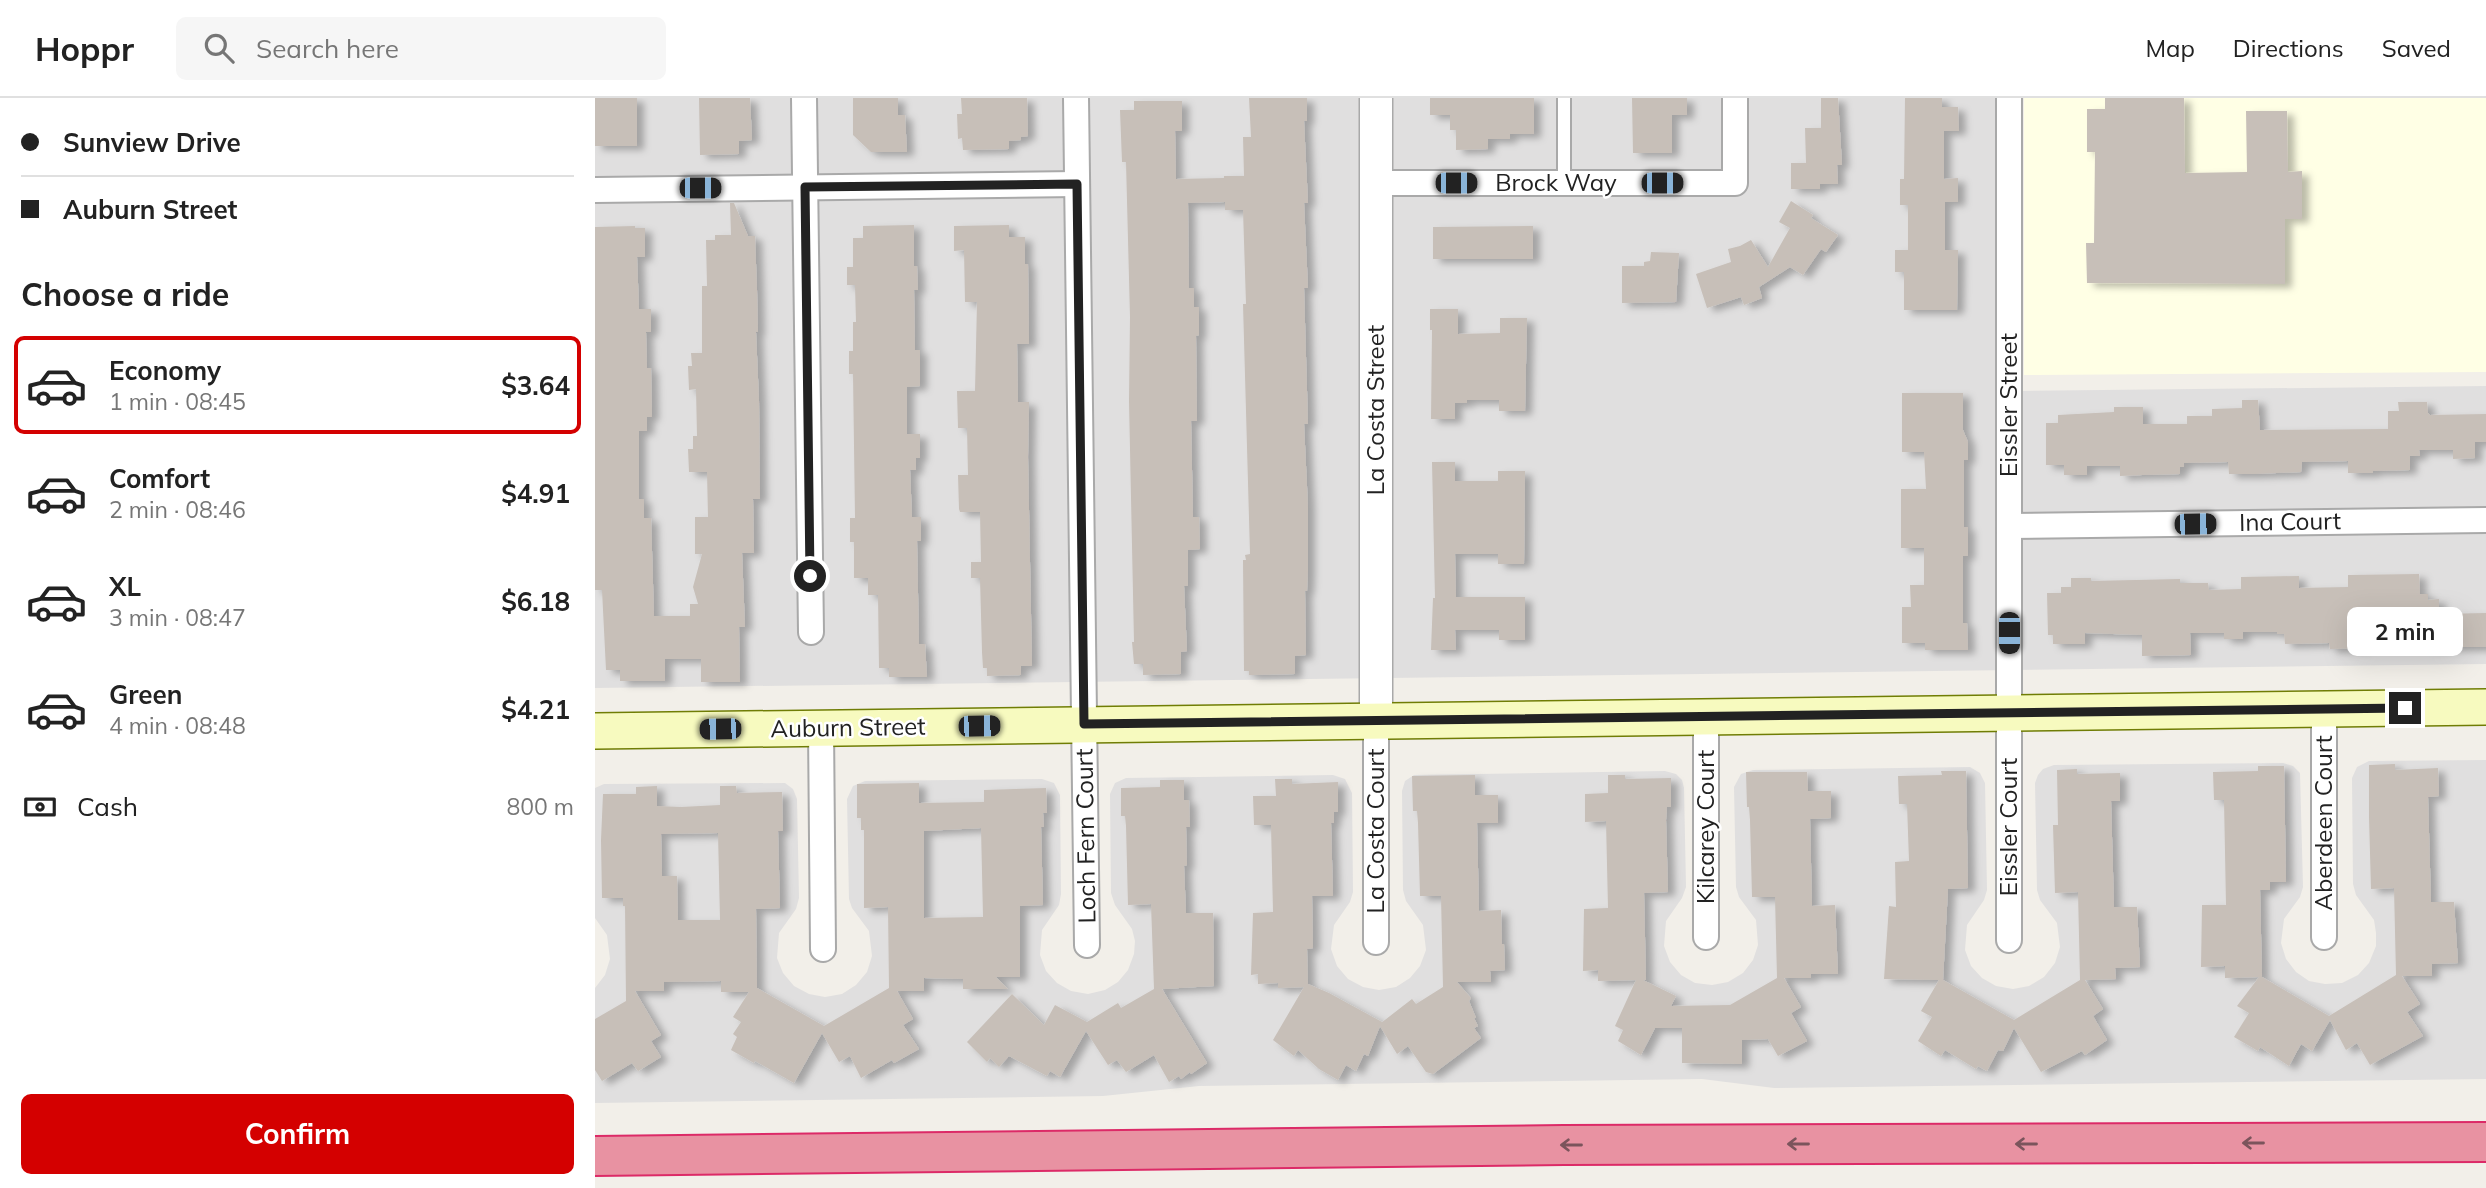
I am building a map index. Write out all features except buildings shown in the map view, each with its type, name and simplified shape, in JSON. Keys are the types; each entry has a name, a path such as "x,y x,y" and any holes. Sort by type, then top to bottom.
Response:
{"highway":[{"path":"2322,1143 2486,1135"},
{"path":"595,1156 1550,1145 2486,1142"}],"main road":[{"name":"Auburn Street","path":"595,731 2486,707"}],"street":[{"path":"804,98 811,632"},
{"name":"Loch Fern Court","path":"1076,98 1087,945"},
{"name":"La Costa Street","path":"1375,98 1376,721"},
{"name":"Brock Way","path":"1376,183 1735,183 1735,98"},
{"name":"Eissler Street","path":"2009,98 2009,713"},
{"path":"595,190 1077,184"},
{"name":"Ina Court","path":"2009,526 2486,520"},
{"name":"Aberdeen Court","path":"2324,709 2324,937"},
{"name":"Eissler Court","path":"2009,713 2009,940"},
{"name":"Kilcarey Court","path":"1706,717 1706,937"},
{"name":"La Costa Court","path":"1376,721 1376,942"},
{"path":"821,728 823,948"}],"lane":[{"path":"1564,98 1564,183"}],"shaded area":[{"path":"595,98 2018,98 2018,391 2486,386 2486,664 595,688"},
{"path":"2024,98 2486,98 2486,372 2024,375"},
{"path":"2486,760 2486,1079 1774,1088 1702,1079 1199,1086 1103,1096 595,1103 595,988 605,975 610,959 607,935 595,918 595,788 604,784 785,783 793,789 797,799 799,898 796,909 779,933 777,958 783,973 794,986 809,994 825,997 842,994 856,985 867,972 872,956 869,931 852,908 849,899 847,799 853,786 865,781 1042,779 1054,783 1060,795 1061,894 1059,905 1042,930 1040,955 1046,971 1057,983 1071,991 1088,994 1105,990 1118,982 1128,970 1134,954 1132,929 1115,905 1111,893 1110,794 1115,783 1126,778 1333,775 1345,779 1352,793 1353,892 1350,902 1334,925 1331,949 1337,966 1348,979 1363,987 1379,990 1396,987 1410,978 1420,966 1426,950 1423,925 1406,901 1403,890 1402,791 1405,781 1414,775 1665,771 1676,774 1682,780 1684,788 1686,887 1682,898 1666,921 1664,946 1670,962 1681,975 1695,983 1712,985 1728,982 1743,973 1753,960 1758,945 1756,920 1739,897 1736,887 1734,787 1741,774 1753,770 1970,767 1980,773 1985,783 1987,890 1984,900 1967,925 1965,950 1971,966 1982,978 1996,986 2013,989 2029,986 2044,977 2055,963 2060,947 2057,923 2040,900 2037,890 2035,783 2043,769 2054,765 2283,763 2293,766 2300,773 2303,887 2300,897 2284,919 2281,943 2286,959 2296,972 2309,981 2325,984 2342,983 2358,975 2369,963 2376,946 2374,920 2356,895 2353,884 2352,778 2357,767 2369,761"}],"route":[{"path":"810,576 805,187 1077,184 1084,724 2405,708"}]}
